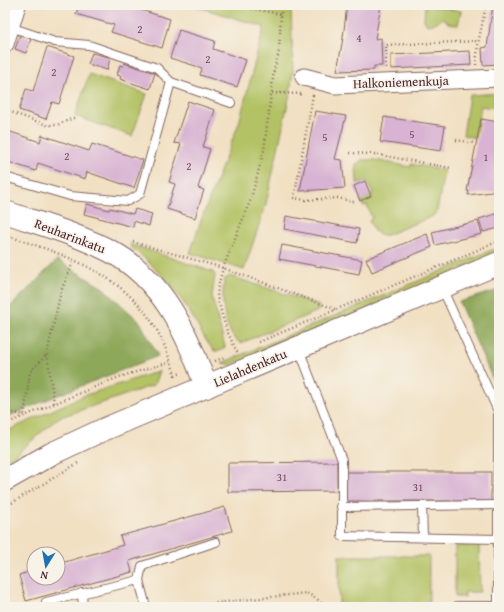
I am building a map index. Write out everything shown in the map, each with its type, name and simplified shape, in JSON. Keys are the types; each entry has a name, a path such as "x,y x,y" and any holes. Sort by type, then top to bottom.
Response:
{"main road":[{"name":"Reuharinkatu","path":"5,212 88,241 112,252 129,263 154,285 172,310 202,377"},
{"name":"Lielahdenkatu","path":"5,480 51,454 178,398 202,377 298,348 499,263"}],"street":[{"path":"5,44 12,14"},
{"name":"Halkoniemenkuja","path":"304,77 335,85 499,78"}],"lane":[{"path":"12,14 55,42 89,45 158,68 171,82 231,103"},
{"path":"5,177 70,196 128,201 140,194 171,82"},
{"path":"442,288 498,411 498,607 457,607"},
{"path":"298,348 342,460 342,536 498,539"},
{"path":"341,507 497,505"},
{"path":"422,506 423,537"},
{"path":"146,607 139,580 142,566 216,542"},
{"path":"46,602 139,580"},
{"path":"82,593 83,607"}],"path":[{"path":"232,5 281,14"},
{"path":"237,352 227,331 218,297 223,268 251,199 264,150 274,70 279,52 281,14 284,5"},
{"path":"476,69 478,41 486,5"},
{"path":"386,73 386,45 478,41"},
{"path":"313,95 294,198 306,200 338,198 354,202"},
{"path":"5,110 47,125 57,125 76,117"},
{"path":"456,140 474,143"},
{"path":"350,153 374,154 451,168"},
{"path":"5,235 64,254 107,277 128,294 142,308 157,329 175,375 172,384 178,398"},
{"path":"258,343 335,309 499,241"},
{"path":"54,403 47,354 61,291 74,260"},
{"path":"223,268 335,309"},
{"path":"175,375 202,377 237,352 244,349"},
{"path":"24,415 30,372 47,354"},
{"path":"5,424 119,377 170,362"},
{"path":"5,411 24,415"},
{"path":"180,607 307,593 318,600 324,607"}],"green space":[{"path":"192,5 293,5 291,8 293,72 289,98 266,204 244,270 190,253 200,223 239,123 264,27"},
{"path":"425,5 461,11 458,25 448,23 444,18 433,24 427,25 424,20"},
{"path":"89,74 147,94 132,136 75,116"},
{"path":"499,93 499,109 481,106 475,138 463,135 469,96"},
{"path":"361,160 375,160 411,167 411,164 443,170 444,172 437,211 433,216 384,236 374,231 369,220 372,218 367,205 363,206 361,200 373,194 366,181 357,183 356,165"},
{"path":"130,244 213,272 215,275 212,297 225,347 220,351 214,351 174,289 154,267 131,247"},
{"path":"499,247 499,253 231,365 222,363"},
{"path":"57,260 103,288 140,322 158,356 58,395 5,418 5,312"},
{"path":"230,276 316,304 319,306 318,311 241,343 235,339 230,332 224,314 223,295 225,279"},
{"path":"499,290 499,394 459,302"},
{"path":"159,371 154,385 58,418 15,455 5,460 5,432 83,396"},
{"path":"468,543 479,543 480,592 465,592 465,597 455,597 455,546 468,546"},
{"path":"339,556 429,556 429,607 339,607"}],"building":[{"path":"79,5 125,5 170,19 162,48 111,32 114,25 76,14"},
{"path":"347,5 381,5 375,39 381,38 382,66 374,66 374,70 337,71"},
{"path":"493,5 499,5 499,64 483,65 482,48 487,47"},
{"path":"179,30 215,41 213,49 246,60 237,87 200,75 202,68 170,58"},
{"path":"20,35 31,39 26,53 15,49"},
{"path":"47,47 74,56 59,104 52,102 46,119 19,110 26,89 33,91"},
{"path":"470,51 471,65 391,69 391,55"},
{"path":"92,53 109,57 110,59 107,70 88,64"},
{"path":"124,63 155,73 150,89 120,79 121,76 117,75 120,65 123,66"},
{"path":"188,101 215,110 203,147 210,149 198,188 204,190 195,218 167,209 175,184 169,182 181,144 174,143"},
{"path":"315,111 346,116 335,159 342,160 345,188 300,191"},
{"path":"384,117 445,126 441,151 380,142"},
{"path":"481,119 499,122 499,191 468,195 469,191 467,191"},
{"path":"5,130 40,142 42,135 89,151 92,144 143,160 134,188 87,172 85,179 38,163 36,171 5,161"},
{"path":"365,181 371,196 360,201 354,186"},
{"path":"87,204 133,214 135,209 152,214 149,226 134,221 133,227 84,214"},
{"path":"499,213 499,228 483,232 479,219"},
{"path":"286,216 359,229 357,243 284,229"},
{"path":"478,221 482,234 435,245 432,232"},
{"path":"427,234 432,247 372,272 366,259"},
{"path":"282,245 362,260 359,274 279,259"},
{"path":"337,462 337,491 228,492 228,463"},
{"path":"345,472 491,472 491,501 345,501"},
{"path":"225,507 232,531 129,561 132,572 26,601 19,575 26,573 26,586 66,586 66,562 123,545 120,536"}]}
